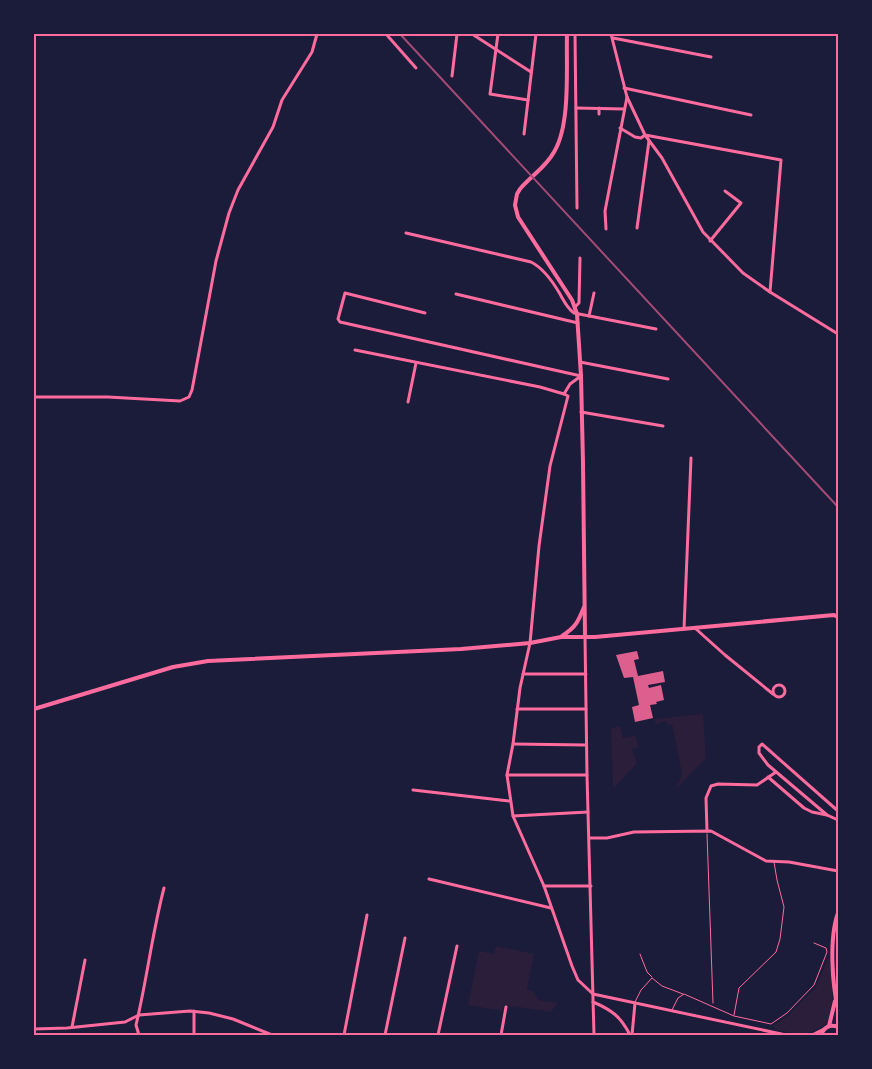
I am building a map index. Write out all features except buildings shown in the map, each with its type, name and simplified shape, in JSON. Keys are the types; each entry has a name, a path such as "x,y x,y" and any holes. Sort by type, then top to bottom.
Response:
{"street":[{"path":"34,397 108,396 169,402 180,401 189,397 192,390 216,260 229,213 238,190 273,127 282,100 312,52 317,34"},
{"path":"386,34 416,68"},
{"path":"452,76 457,34"},
{"path":"472,34 532,72"},
{"path":"498,34 490,94 528,100"},
{"path":"524,134 536,34"},
{"path":"566,34 564,124 560,140 554,154 524,184 516,200 515,211 568,293 575,307 578,323 581,376 586,745 594,1035"},
{"path":"575,34 577,208"},
{"path":"711,57 612,36 627,97 645,135 662,158 703,232 743,273 838,334"},
{"path":"624,88 751,115"},
{"path":"606,229 605,211 627,97"},
{"path":"576,108 624,109"},
{"path":"599,108 600,114"},
{"path":"620,128 635,137 641,138 645,135 781,160 770,292"},
{"path":"637,228 649,140"},
{"path":"710,241 741,203 725,191"},
{"path":"406,233 531,262 540,268 559,291 568,309 577,314 656,329"},
{"path":"575,307 579,303 580,258"},
{"path":"425,314 345,293 338,319 340,322 581,376"},
{"path":"589,316 594,293"},
{"path":"456,294 578,323"},
{"path":"354,350 540,388 568,396 550,466 539,546 530,643 523,674 507,775 512,816 544,886 578,980 593,994 786,1035"},
{"path":"580,362 668,379"},
{"path":"408,402 416,363"},
{"path":"564,394 570,384 581,376"},
{"path":"581,412 663,426"},
{"path":"684,630 691,458"},
{"path":"561,637 573,629 584,605"},
{"path":"34,709 173,667 208,660 460,649 530,643 561,637 684,630 837,615"},
{"path":"696,629 774,694"},
{"path":"523,674 586,674"},
{"path":"517,709 586,709"},
{"path":"513,744 586,745"},
{"path":"838,810 762,744 759,747 759,753 768,765 828,815 838,820"},
{"path":"707,831 706,798 711,786 718,784 757,785 776,772"},
{"path":"507,775 587,775"},
{"path":"768,777 804,808 812,812 828,815"},
{"path":"413,790 509,801"},
{"path":"512,816 588,812"},
{"path":"589,838 607,838 634,832 711,831 760,859 838,871"},
{"path":"429,880 551,908"},
{"path":"544,886 590,886"},
{"path":"139,1035 136,1025 155,921 164,888"},
{"path":"838,913 832,942 838,1009"},
{"path":"344,1035 367,915"},
{"path":"385,1035 404,938"},
{"path":"438,1035 457,946"},
{"path":"72,1027 85,960"},
{"path":"829,1026 836,999"},
{"path":"593,1002 615,1014 623,1022 631,1035"},
{"path":"631,1035 635,1003"},
{"path":"501,1035 506,1007"},
{"path":"194,1011 194,1035"},
{"path":"34,1029 125,1022 139,1015 194,1011 233,1019 272,1035"},
{"path":"812,1035 829,1026 838,1027"},
{"path":"822,1035 824,1029"}],"lane":[{"path":"734,1016 739,988 776,952 780,939 784,907 774,861"},
{"path":"640,954 647,972 662,986 734,1016 771,1024 787,1013 814,985 827,952 826,948 814,944"},
{"path":"635,1003 641,990 652,978"},
{"path":"671,1011 678,998 684,994"}],"path":[{"path":"707,831 713,1006"}],"shaded area":[{"path":"703,714 706,758 678,787 675,787 680,781 682,773 672,724 668,725 666,721 656,724 654,719"},
{"path":"620,726 623,738 635,736 639,747 632,749 637,763 613,789 611,728"},
{"path":"496,946 534,954 527,990 534,992 538,1000 558,1003 551,1012 504,1005 502,1011 468,1005 479,951 494,954"},
{"path":"829,956 833,997 828,1022 804,1035 777,1030 773,1026 789,1015 816,987"}],"railway":[{"path":"400,34 838,507"}]}
